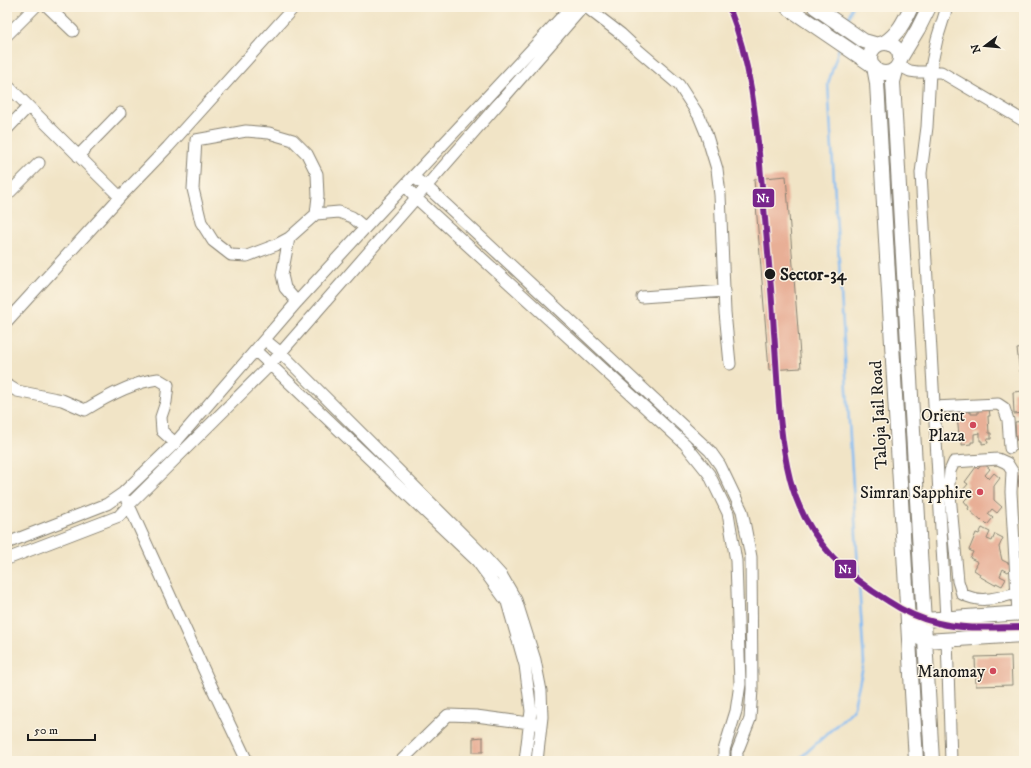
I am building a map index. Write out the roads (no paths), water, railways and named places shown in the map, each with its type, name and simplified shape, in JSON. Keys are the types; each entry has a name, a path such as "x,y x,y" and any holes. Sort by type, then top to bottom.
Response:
{"main road":[{"path":"787,7 881,72 887,73 892,71 898,64 900,54 897,48 892,45 864,41 815,7"},
{"path":"873,66 871,53 874,48 896,35 911,7"},
{"name":"Taloja Jail Road","path":"929,7 898,64 893,82 932,761"},
{"name":"Taloja Jail Road","path":"873,66 877,78 878,91 916,761"},
{"path":"1021,613 924,620 909,632 925,641 1024,635"}],"street":[{"path":"7,35 35,7"},
{"path":"48,7 73,31"},
{"path":"7,321 120,197 168,147 294,7"},
{"path":"7,543 107,504 123,493 174,443 256,351 297,302 364,228 571,7"},
{"path":"7,559 119,516 281,353 583,7"},
{"path":"586,7 621,34 679,86 699,116 706,133 717,169 720,195 725,312 730,364"},
{"path":"946,618 921,173 927,127 930,72 947,7"},
{"path":"898,64 910,71 942,72 1024,121"},
{"path":"7,86 120,197"},
{"path":"7,129 28,107"},
{"path":"78,156 120,113"},
{"path":"316,214 318,196 317,174 307,154 293,140 269,133 246,131 196,140 193,189 201,222 213,241 231,255 247,256 276,245 289,238 316,214 339,212 352,217 364,228"},
{"path":"7,195 39,163"},
{"path":"413,177 426,186 710,451 720,465 742,511 751,557 752,689 750,718 737,752 737,761"},
{"path":"405,185 416,198 685,444 709,474 728,513 736,561 740,684 736,711 724,750 724,761"},
{"path":"289,238 282,275 285,288 297,302"},
{"path":"642,297 725,291"},
{"path":"265,340 281,353 482,554 502,576 516,600 535,660 541,691 542,717 537,761"},
{"path":"256,351 477,561 507,602 525,665 531,711 525,761"},
{"path":"7,385 17,391 62,400 85,410 101,400 146,380 158,379 168,385 166,402 161,417 162,431 174,443"},
{"path":"934,407 998,404 1004,408 1008,420 1010,448"},
{"path":"1017,593 987,600 971,598 962,594 958,581 949,484 950,471 954,462 998,459 1007,463 1012,472 1011,492 1018,530 1017,593 1021,613"},
{"path":"123,493 247,761"},
{"path":"947,639 951,761"},
{"path":"401,761 448,715 476,716 530,722 541,725"}],"waterway":[{"path":"847,22 852,7"},
{"path":"797,761 853,710 864,663 828,84 839,48"}],"place":[{"name":"Sector-34","path":"770,274"},
{"name":"Orient Plaza","path":"973,425"},
{"name":"Simran Sapphire","path":"980,492"},
{"name":"Manomay","path":"993,671"}]}
